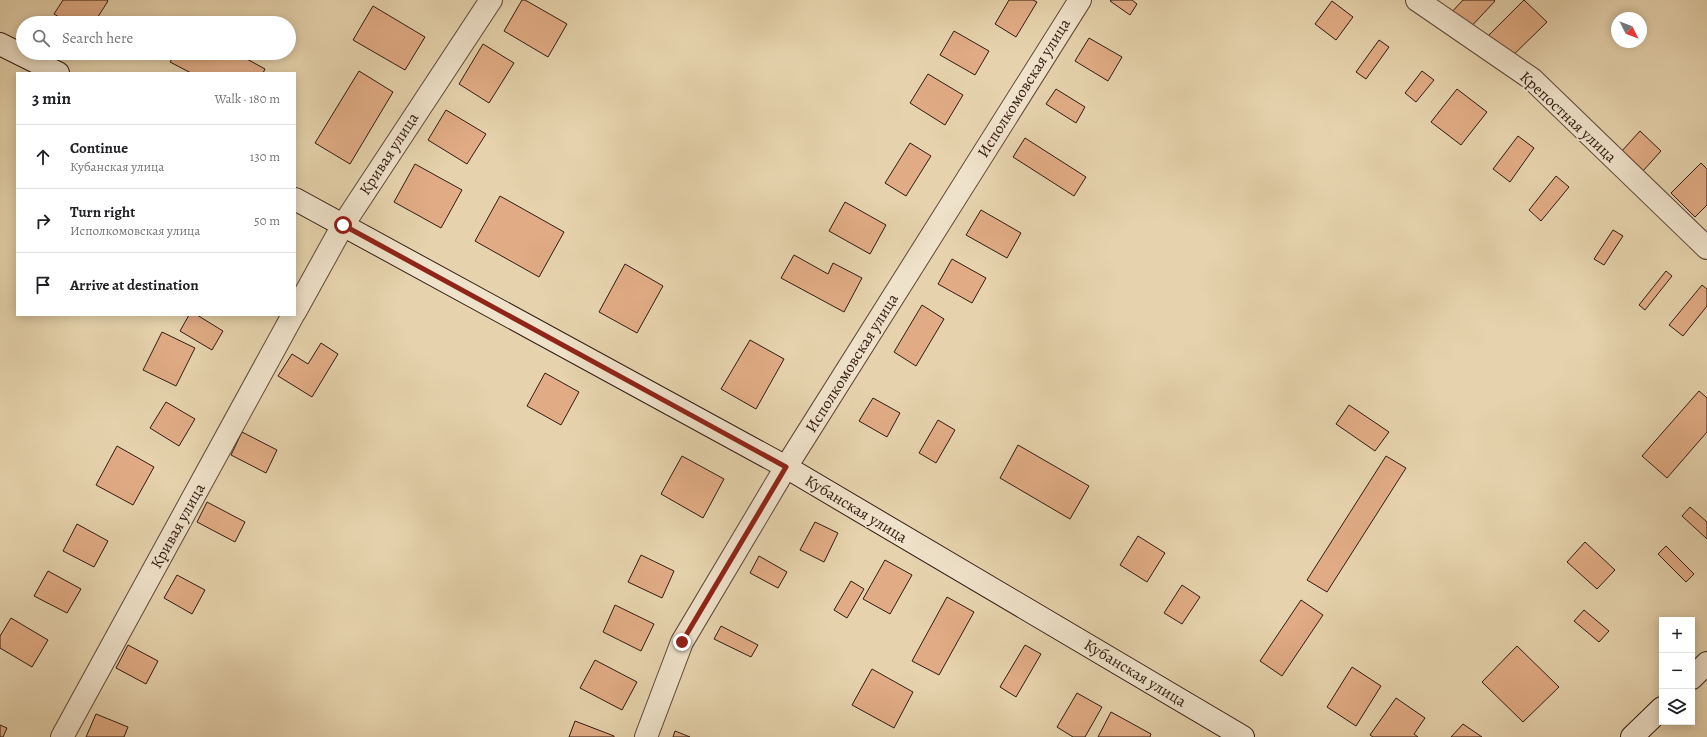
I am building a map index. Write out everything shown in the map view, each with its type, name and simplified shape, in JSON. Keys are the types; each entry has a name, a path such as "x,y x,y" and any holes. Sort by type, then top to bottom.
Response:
{"street":[{"name":"Кривая улица","path":"296,310 343,225 490,0"},
{"name":"Исполкомовская улица","path":"646,737 682,642 786,467 1080,0"},
{"name":"Крепостная улица","path":"1417,0 1532,79 1707,248"},
{"path":"0,44 16,52"},
{"path":"32,60 56,72"},
{"name":"Кубанская улица","path":"296,200 786,467 1243,737"},
{"name":"Кривая улица","path":"62,737 292,316"},
{"path":"1695,675 1707,663"},
{"path":"1632,737 1659,711"}],"building":[{"path":"63,0 108,1 98,16 57,16 54,14"},
{"path":"522,0 525,0 567,24 548,57 504,31"},
{"path":"1009,0 1033,0 1037,2 1016,37 995,24"},
{"path":"1132,0 1137,4 1130,15 1110,1"},
{"path":"1463,0 1495,1 1466,32 1449,15"},
{"path":"1524,0 1547,22 1501,67 1479,45"},
{"path":"1332,1 1353,17 1336,40 1315,24"},
{"path":"373,6 425,37 405,70 353,40"},
{"path":"954,31 989,51 975,75 940,55"},
{"path":"1089,38 1122,57 1108,81 1075,61"},
{"path":"1379,40 1389,47 1366,79 1356,72"},
{"path":"483,44 514,63 489,103 459,84"},
{"path":"171,60 249,60 265,69 264,72 189,72 170,62"},
{"path":"359,71 393,92 350,164 315,143"},
{"path":"1422,71 1434,80 1416,102 1405,93"},
{"path":"928,74 963,95 945,125 910,103"},
{"path":"1056,89 1085,107 1076,123 1046,104"},
{"path":"1457,89 1487,112 1461,145 1431,122"},
{"path":"446,110 486,134 467,164 428,140"},
{"path":"1640,131 1661,151 1642,172 1621,152"},
{"path":"1518,136 1534,148 1510,182 1493,169"},
{"path":"1025,138 1086,177 1074,196 1013,157"},
{"path":"910,143 931,156 906,196 885,183"},
{"path":"1701,163 1707,169 1707,205 1695,217 1671,193"},
{"path":"415,164 462,190 441,228 394,202"},
{"path":"1556,176 1569,187 1541,221 1529,210"},
{"path":"500,196 564,232 539,277 475,241"},
{"path":"845,202 886,225 870,254 829,231"},
{"path":"981,210 1021,233 1007,258 966,235"},
{"path":"1613,230 1623,236 1604,265 1594,259"},
{"path":"794,255 828,274 833,263 862,278 844,312 781,278"},
{"path":"952,259 986,278 972,303 938,284"},
{"path":"625,264 663,286 637,333 599,312"},
{"path":"1666,271 1672,276 1645,310 1639,305"},
{"path":"1702,285 1707,289 1707,306 1683,336 1669,325"},
{"path":"922,305 944,319 916,366 894,352"},
{"path":"188,316 199,316 223,331 212,350 180,331"},
{"path":"162,332 195,348 176,386 143,370"},
{"path":"750,340 784,359 756,409 721,389"},
{"path":"321,343 338,354 312,397 278,376 292,354 308,364"},
{"path":"545,373 579,392 561,425 527,406"},
{"path":"1699,391 1707,398 1707,432 1667,478 1642,456"},
{"path":"873,398 900,413 887,437 859,421"},
{"path":"166,402 195,419 179,446 150,428"},
{"path":"1349,405 1389,432 1375,451 1336,424"},
{"path":"938,420 955,430 936,463 919,453"},
{"path":"242,432 277,450 266,473 231,455"},
{"path":"1018,445 1089,486 1070,519 1000,478"},
{"path":"117,446 154,467 133,505 96,485"},
{"path":"682,456 724,479 703,518 661,494"},
{"path":"1386,456 1406,468 1327,592 1307,580"},
{"path":"207,502 245,522 235,542 197,522"},
{"path":"1690,507 1707,522 1707,539 1682,516"},
{"path":"815,522 838,533 824,562 800,550"},
{"path":"77,524 108,541 94,567 63,551"},
{"path":"1138,536 1165,553 1147,582 1120,565"},
{"path":"1585,542 1615,570 1597,589 1567,562"},
{"path":"1666,546 1694,574 1686,582 1658,554"},
{"path":"641,555 674,571 662,598 628,582"},
{"path":"759,556 787,572 778,588 750,573"},
{"path":"885,560 912,575 890,614 863,599"},
{"path":"48,571 81,589 67,613 34,596"},
{"path":"177,575 205,590 192,614 164,598"},
{"path":"851,581 864,589 847,618 834,610"},
{"path":"1182,585 1200,597 1182,624 1164,613"},
{"path":"947,597 974,612 939,675 912,661"},
{"path":"1301,600 1323,615 1282,676 1260,661"},
{"path":"615,605 654,624 641,651 603,632"},
{"path":"1584,610 1609,631 1599,642 1574,621"},
{"path":"11,618 48,640 32,667 0,648 0,636"},
{"path":"721,626 758,645 751,657 714,639"},
{"path":"128,645 158,661 146,684 116,668"},
{"path":"1025,645 1041,654 1016,697 1000,687"},
{"path":"1517,646 1559,687 1523,722 1482,682"},
{"path":"595,660 637,682 622,710 580,688"},
{"path":"1352,667 1381,686 1356,726 1327,707"},
{"path":"872,669 913,692 894,728 852,705"},
{"path":"1077,693 1102,707 1085,737 1073,737 1057,727"},
{"path":"1396,698 1425,718 1414,734 1418,737 1373,737 1370,735"},
{"path":"1111,712 1151,734 1150,737 1098,737"},
{"path":"96,714 128,727 124,737 86,737"},
{"path":"575,721 614,736 614,737 569,737"},
{"path":"1463,724 1482,737 1451,737"},
{"path":"0,725 7,728 3,737 0,737"},
{"path":"675,731 690,737 673,737"}],"route":[{"path":"343,225 786,467 682,642"}]}
